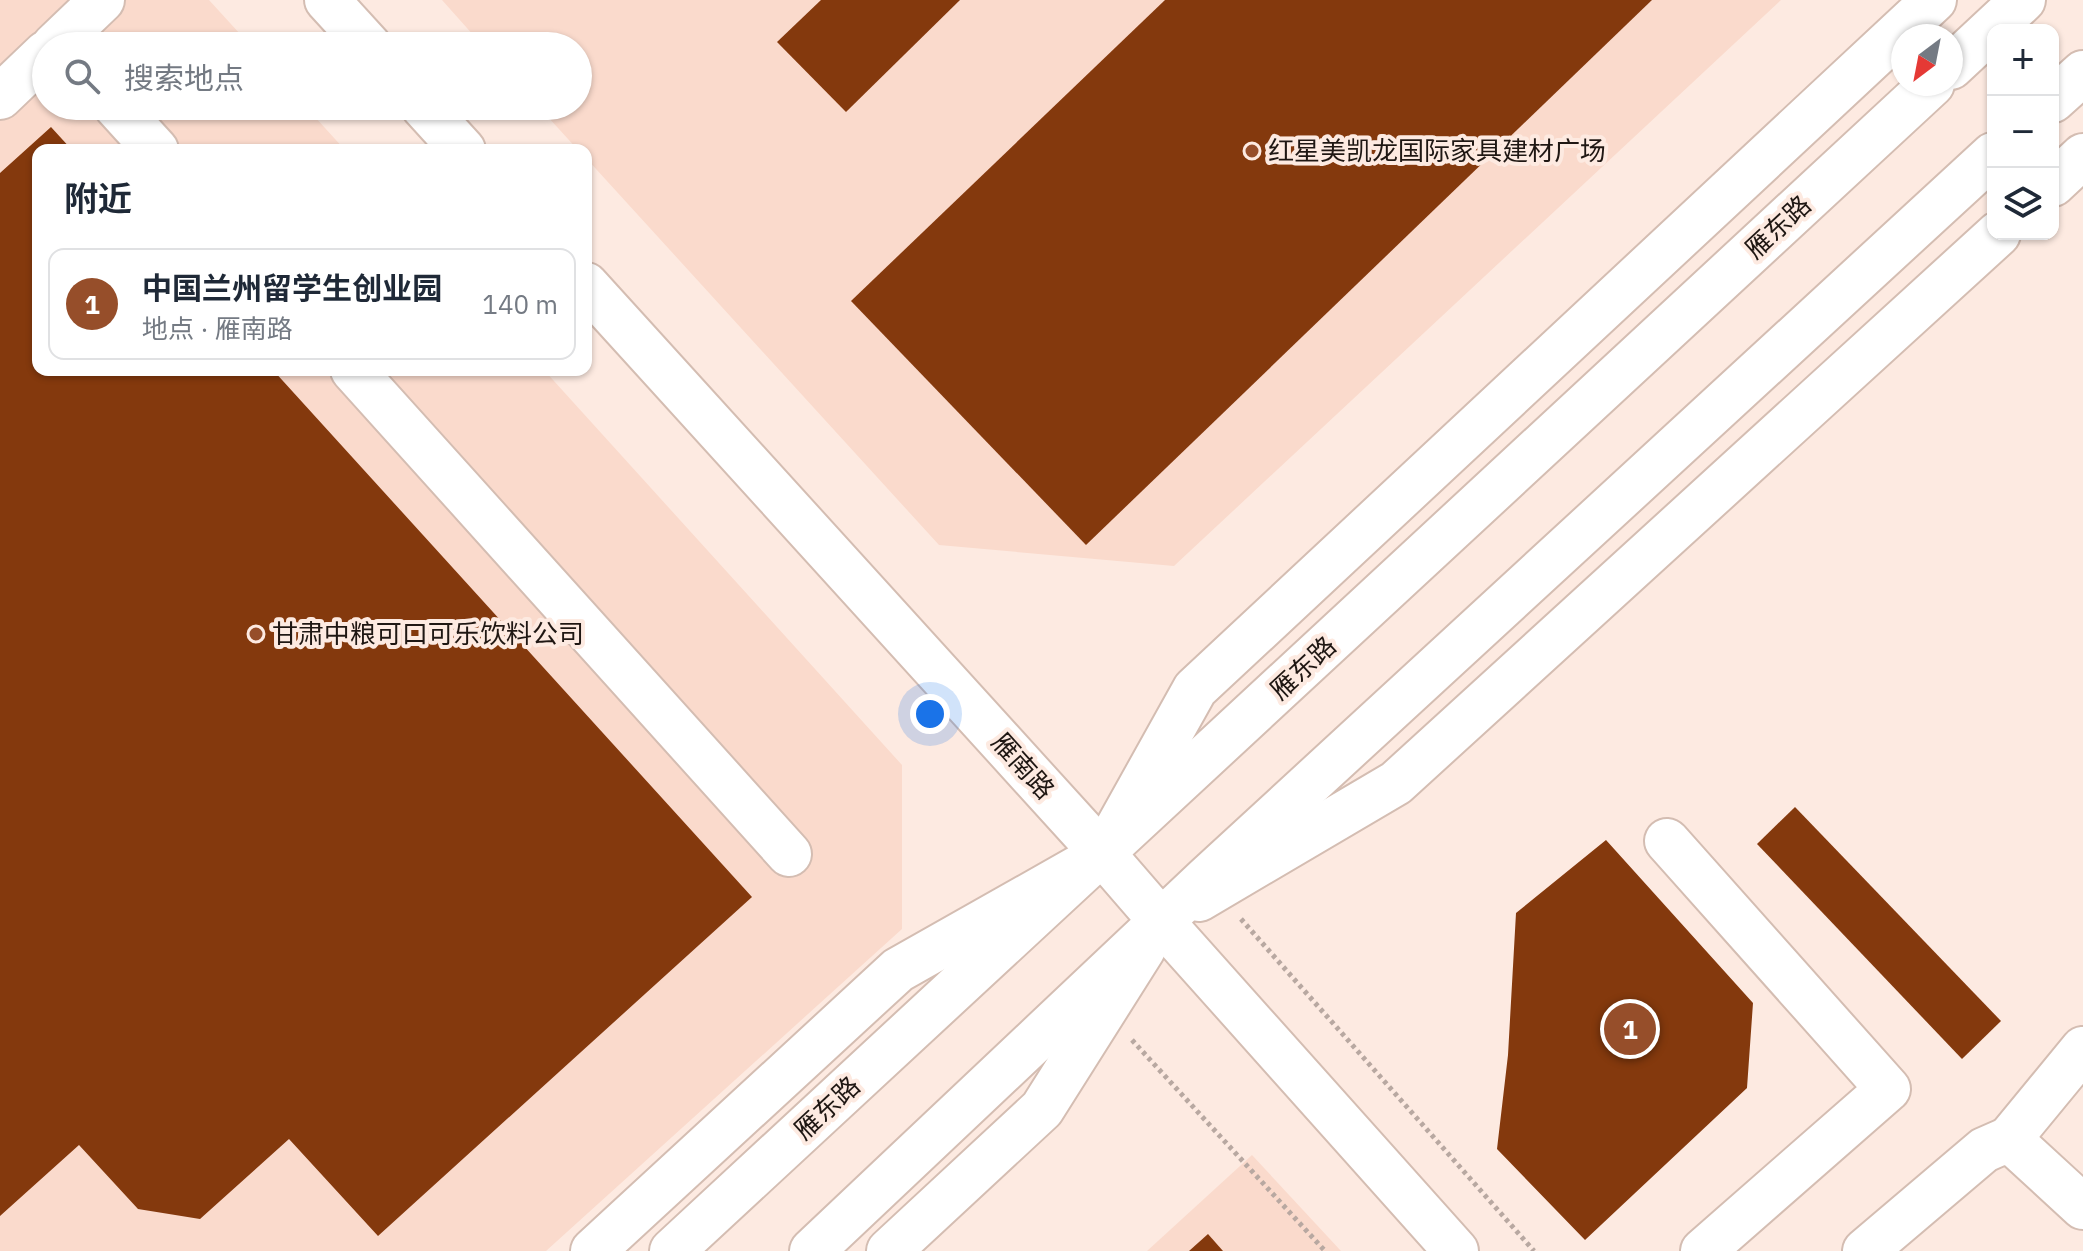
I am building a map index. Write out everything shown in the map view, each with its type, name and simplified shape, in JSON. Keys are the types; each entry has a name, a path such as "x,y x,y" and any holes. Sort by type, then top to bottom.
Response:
{"main road":[{"path":"70,32 102,0"},
{"path":"327,0 356,32"},
{"path":"593,1251 898,970 1103,854 1195,689 1934,0"},
{"path":"1963,56 2023,0"},
{"path":"0,97 32,68"},
{"path":"2057,96 2083,73"},
{"name":"雁东路","path":"672,1251 1919,96"},
{"path":"129,120 151,144"},
{"path":"436,120 458,144"},
{"path":"2059,178 2083,156"},
{"path":"812,1251 1161,921 1987,161"},
{"path":"889,1251 1042,1109 1161,921 1396,783 1991,240"},
{"name":"雁南路","path":"592,292 1103,854 1456,1251"},
{"path":"358,376 789,854"},
{"path":"1667,841 1888,1089 1703,1251"},
{"path":"1865,1251 1984,1150 2009,1139 2083,1049"},
{"path":"2009,1139 2083,1207"}],"path":[{"path":"1215,889 1534,1251"},
{"path":"1104,1010 1325,1251"}],"shaded area":[{"name":"甘肃中粮可口可乐饮料公司","path":"0,0 209,0 238,32 32,32 32,120 318,120 340,144 32,144 32,376 549,376 902,765 902,929 546,1251 0,1251"},
{"path":"442,0 1781,0 1174,566 939,545 592,165 592,144 573,144 551,120 592,120 592,32 471,32"},
{"path":"1252,1155 1341,1251 1147,1251"}],"building":[{"path":"821,0 960,0 846,112 777,42"},
{"name":"红星美凯龙国际家具建材广场","path":"1165,0 1652,0 1086,545 851,301"},
{"name":"甘肃中粮可口可乐饮料公司","path":"51,127 67,144 32,144"},
{"name":"甘肃中粮可口可乐饮料公司","path":"32,144 32,376 278,376 752,897 378,1236 289,1139 200,1219 138,1209 79,1145 0,1216 0,173"},
{"path":"1795,807 2001,1021 1962,1059 1757,844"},
{"path":"1606,840 1753,1003 1747,1088 1585,1240 1497,1149 1508,1055 1516,913"},
{"path":"1208,1234 1223,1251 1189,1251"}],"place":[{"name":"红星美凯龙国际家具建材广场","path":"1252,151"},
{"name":"甘肃中粮可口可乐饮料公司","path":"256,634"},
{"name":"中国兰州留学生创业园","path":"1630,1029"}]}
